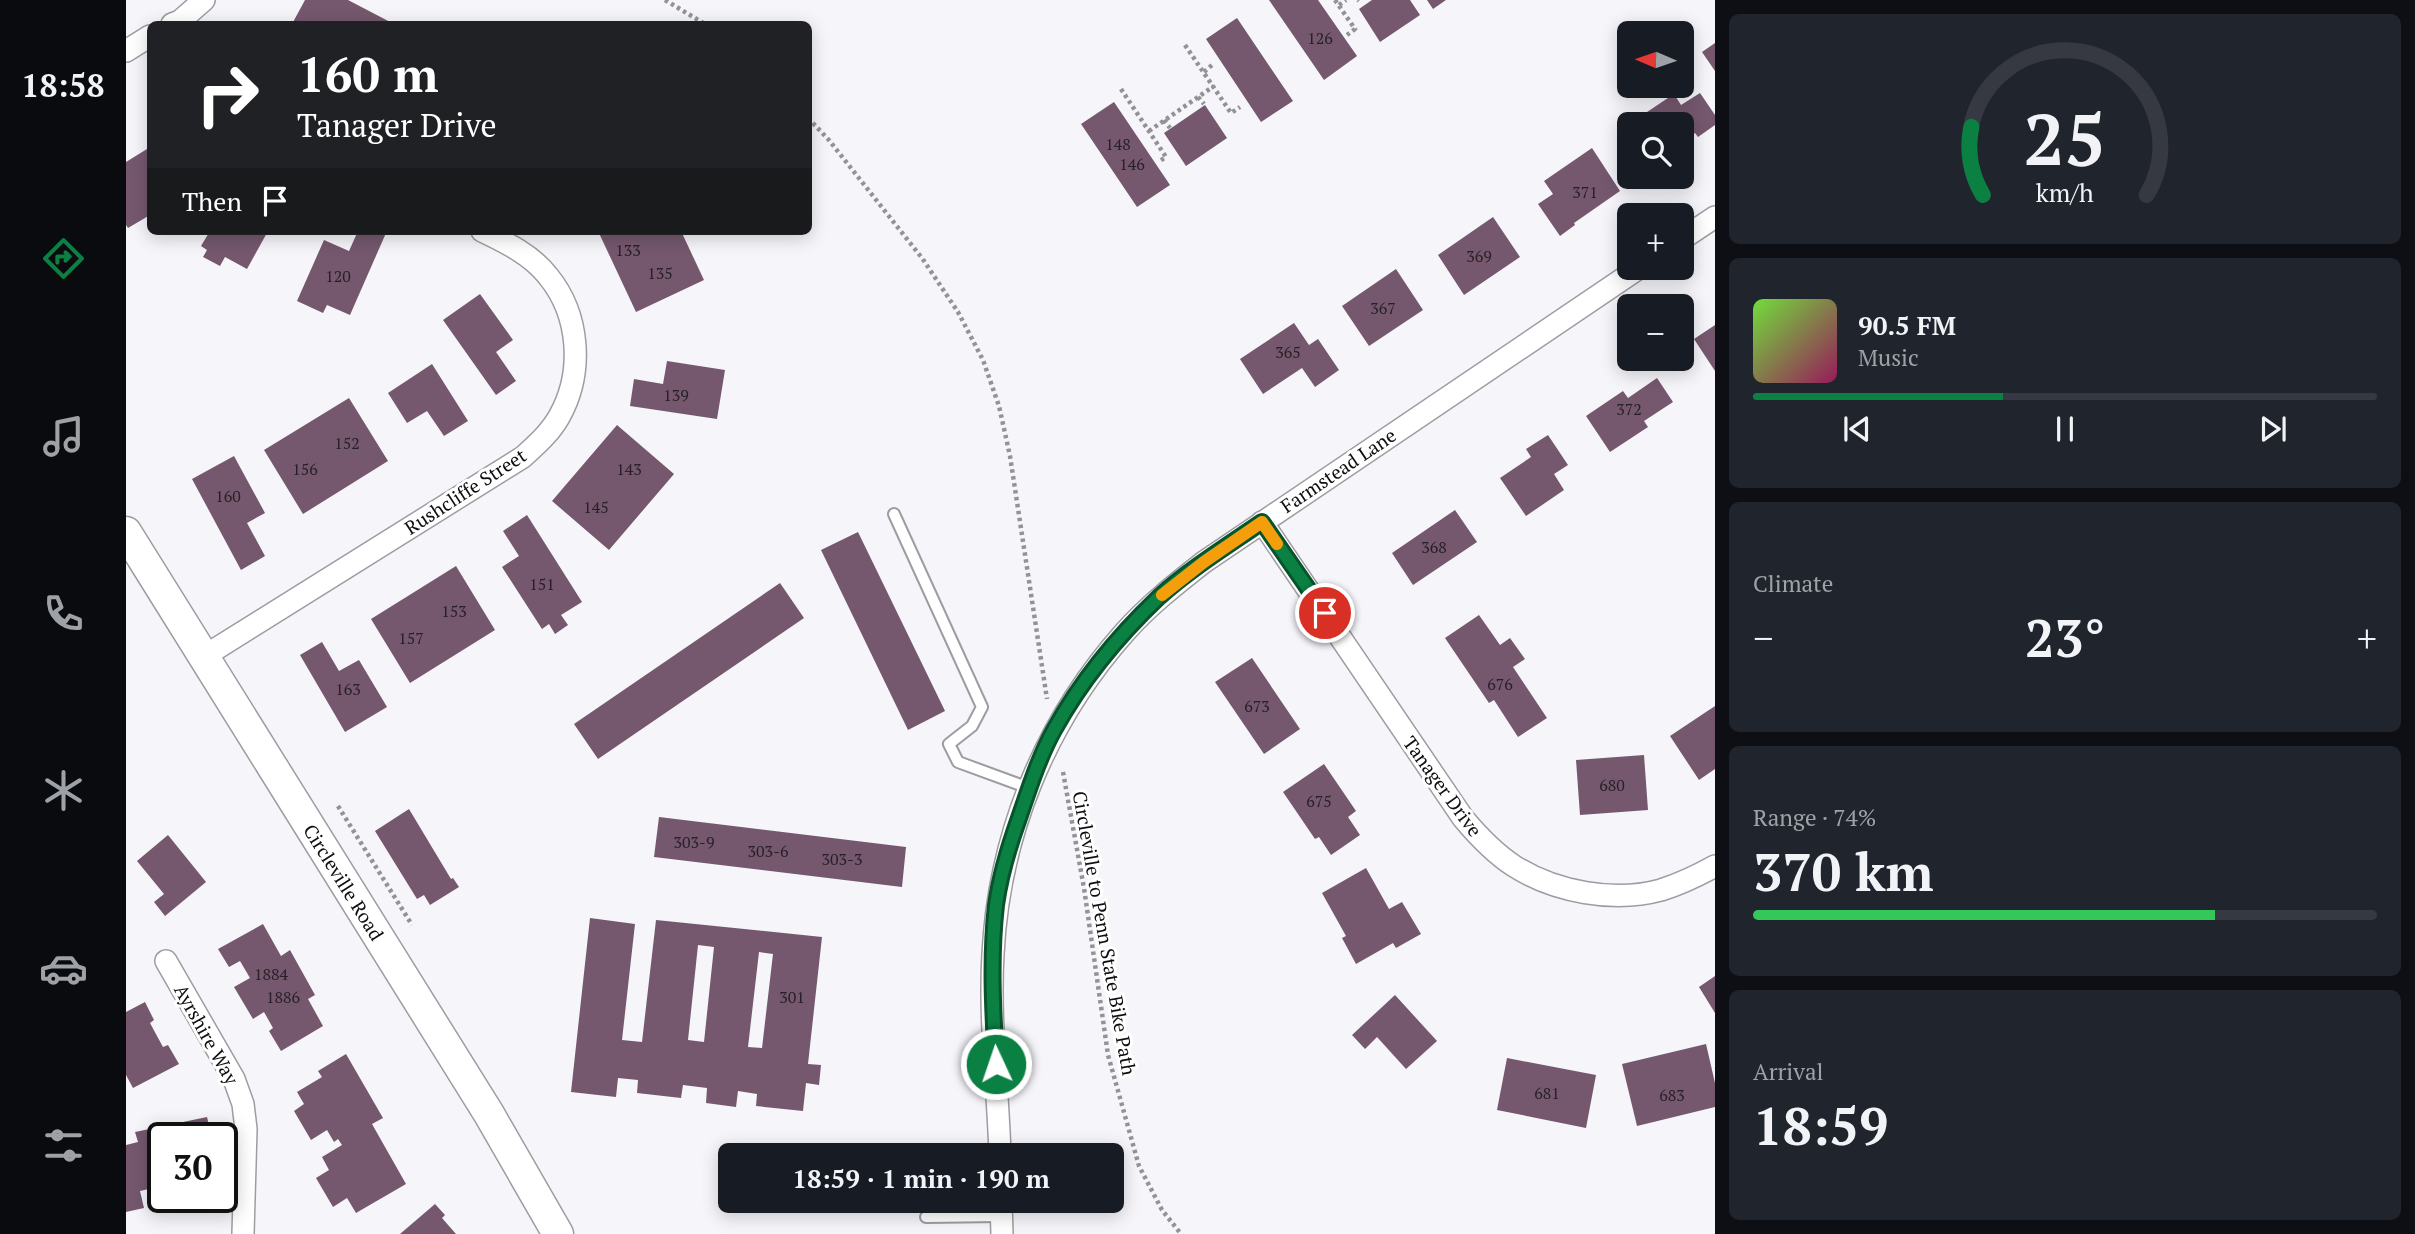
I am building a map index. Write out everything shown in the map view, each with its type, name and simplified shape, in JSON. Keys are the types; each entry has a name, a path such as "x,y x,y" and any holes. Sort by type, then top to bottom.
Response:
{"street":[{"path":"180,21 204,0"},
{"path":"126,51 147,38"},
{"path":"1694,231 1715,217"},
{"name":"Rushcliffe Street","path":"203,657 523,457 559,418 570,390 576,356 573,328 563,298 547,274 525,255 489,235"},
{"name":"Farmstead Lane","path":"1000,1143 993,982 997,904 1009,848 1029,788 1054,731 1083,685 1125,632 1161,596 1204,562 1621,280"},
{"name":"Tanager Drive","path":"1262,522 1463,818 1487,845 1549,884 1586,893 1623,895 1658,891 1691,880 1715,866"},
{"name":"Circleville Road","path":"126,532 489,1114 558,1234"},
{"name":"Ayrshire Way","path":"166,961 234,1079 243,1104 246,1129 243,1234"}],"lane":[{"path":"894,514 982,707 972,726 949,744 958,762 1029,788"},
{"path":"926,1217 1001,1217"}],"path":[{"path":"666,0 700,21"},
{"path":"1346,0 1337,2 1355,29 1347,35"},
{"path":"1185,45 1231,113 1240,107"},
{"path":"1203,72 1212,65"},
{"path":"1149,131 1214,86"},
{"path":"1121,89 1166,157 1158,162"},
{"path":"1198,97 1204,104"},
{"path":"1131,120 1138,115"},
{"path":"1164,120 1170,128"},
{"path":"812,122 922,258 958,312 983,360 999,406 1010,456 1047,703"},
{"name":"Circleville to Penn State Bike Path","path":"1063,770 1082,875 1108,1055 1139,1167 1163,1210 1181,1234"},
{"path":"338,806 412,925"}],"building":[{"path":"305,0 348,0 388,21 294,21"},
{"path":"1269,0 1318,0 1357,56 1324,80"},
{"path":"1372,0 1410,0 1420,15 1380,42 1359,9"},
{"path":"1427,0 1446,0 1433,9"},
{"path":"1237,18 1293,101 1261,122 1206,39"},
{"path":"1715,43 1715,71 1702,52"},
{"path":"1700,93 1715,115 1715,125 1698,137 1694,134 1694,112 1647,112 1668,98 1677,98 1681,105"},
{"path":"1114,102 1170,185 1137,207 1081,124"},
{"path":"1205,105 1227,138 1186,166 1164,133"},
{"path":"1592,148 1620,191 1560,236 1538,204 1553,194 1544,181"},
{"path":"147,149 147,217 128,228 126,225 126,162"},
{"path":"1493,217 1520,257 1464,295 1438,255"},
{"path":"208,235 266,235 247,269 225,257 220,266 203,257 207,250 201,246"},
{"path":"356,235 385,235 350,315 327,305 323,313 297,301 324,240 349,251"},
{"path":"600,235 683,235 704,280 636,312"},
{"path":"1396,269 1423,310 1369,346 1342,306"},
{"path":"480,294 513,340 496,352 516,381 496,395 443,320"},
{"path":"1294,323 1309,345 1318,339 1339,370 1315,387 1302,368 1263,394 1240,359"},
{"path":"1715,325 1715,371 1694,339"},
{"path":"667,361 725,370 717,419 630,406 634,379 663,384"},
{"path":"432,364 468,421 444,436 427,411 407,423 388,393"},
{"path":"1657,378 1673,402 1644,421 1648,427 1610,452 1586,416 1623,391 1628,398"},
{"path":"349,398 388,461 303,514 264,450"},
{"path":"617,425 674,474 609,550 552,501"},
{"path":"1548,435 1568,465 1554,474 1564,490 1526,516 1500,478 1531,457 1526,449"},
{"path":"234,456 265,513 247,523 265,556 241,570 192,479"},
{"path":"1455,510 1477,542 1413,585 1392,553"},
{"path":"527,515 582,602 561,615 568,625 555,634 549,624 542,629 502,567 519,556 503,531"},
{"path":"858,532 945,711 908,730 821,550"},
{"path":"456,566 495,630 410,683 371,619"},
{"path":"780,583 804,618 598,759 574,724"},
{"path":"1479,615 1500,645 1510,638 1525,659 1513,667 1547,718 1518,737 1494,700 1489,703 1445,638"},
{"path":"322,642 339,671 359,660 387,707 345,732 300,655"},
{"path":"1252,658 1300,729 1264,754 1215,682"},
{"path":"1715,706 1715,769 1699,780 1670,736"},
{"path":"1644,755 1648,810 1580,815 1576,760"},
{"path":"1324,764 1356,811 1348,817 1360,835 1331,855 1319,837 1315,839 1283,792"},
{"path":"409,809 451,879 453,878 459,887 430,905 424,895 417,899 375,831"},
{"path":"659,817 906,847 902,887 654,857"},
{"path":"168,835 206,882 165,916 154,902 164,894 137,861"},
{"path":"1366,868 1389,909 1402,902 1421,934 1396,948 1393,943 1356,964 1342,938 1346,936 1322,893"},
{"path":"590,918 635,924 622,1040 642,1042 656,920 822,937 808,1064 821,1065 819,1085 806,1083 803,1111 756,1106 757,1094 738,1091 736,1107 706,1103 707,1088 683,1085 681,1098 637,1093 638,1080 618,1078 616,1097 571,1092","holes":["698,945 714,947 704,1042 688,1040","759,952 773,954 762,1048 748,1047"]},
{"path":"263,924 281,956 290,950 315,995 308,999 323,1026 281,1051 269,1031 273,1028 264,1012 253,1019 234,987 250,978 240,961 229,967 218,949"},
{"path":"1715,976 1715,1013 1699,987"},
{"path":"1395,995 1437,1041 1406,1069 1377,1037 1365,1049 1352,1035"},
{"path":"145,1002 154,1020 150,1023 163,1047 168,1045 179,1064 133,1088 126,1075 126,1012"},
{"path":"1706,1044 1715,1083 1715,1107 1637,1126 1622,1064"},
{"path":"346,1054 383,1118 372,1124 406,1184 356,1213 347,1198 333,1207 316,1178 329,1170 322,1157 342,1145 338,1139 334,1142 327,1130 311,1140 294,1111 304,1104 297,1092 322,1077 318,1071"},
{"path":"1507,1058 1596,1075 1586,1128 1497,1110"},
{"path":"207,1117 208,1122 183,1122"},
{"path":"147,1130 147,1189 140,1191 144,1208 126,1212 126,1145 138,1142 135,1132"},
{"path":"435,1204 445,1215 442,1218 456,1234 400,1234"}],"slow traffic":[{"path":"1162,595 1262,522 1277,544"}],"route":[{"path":"996,1064 992,956 997,904 1009,848 1029,788 1054,731 1083,685 1125,632 1161,596 1262,522 1325,613"}]}
